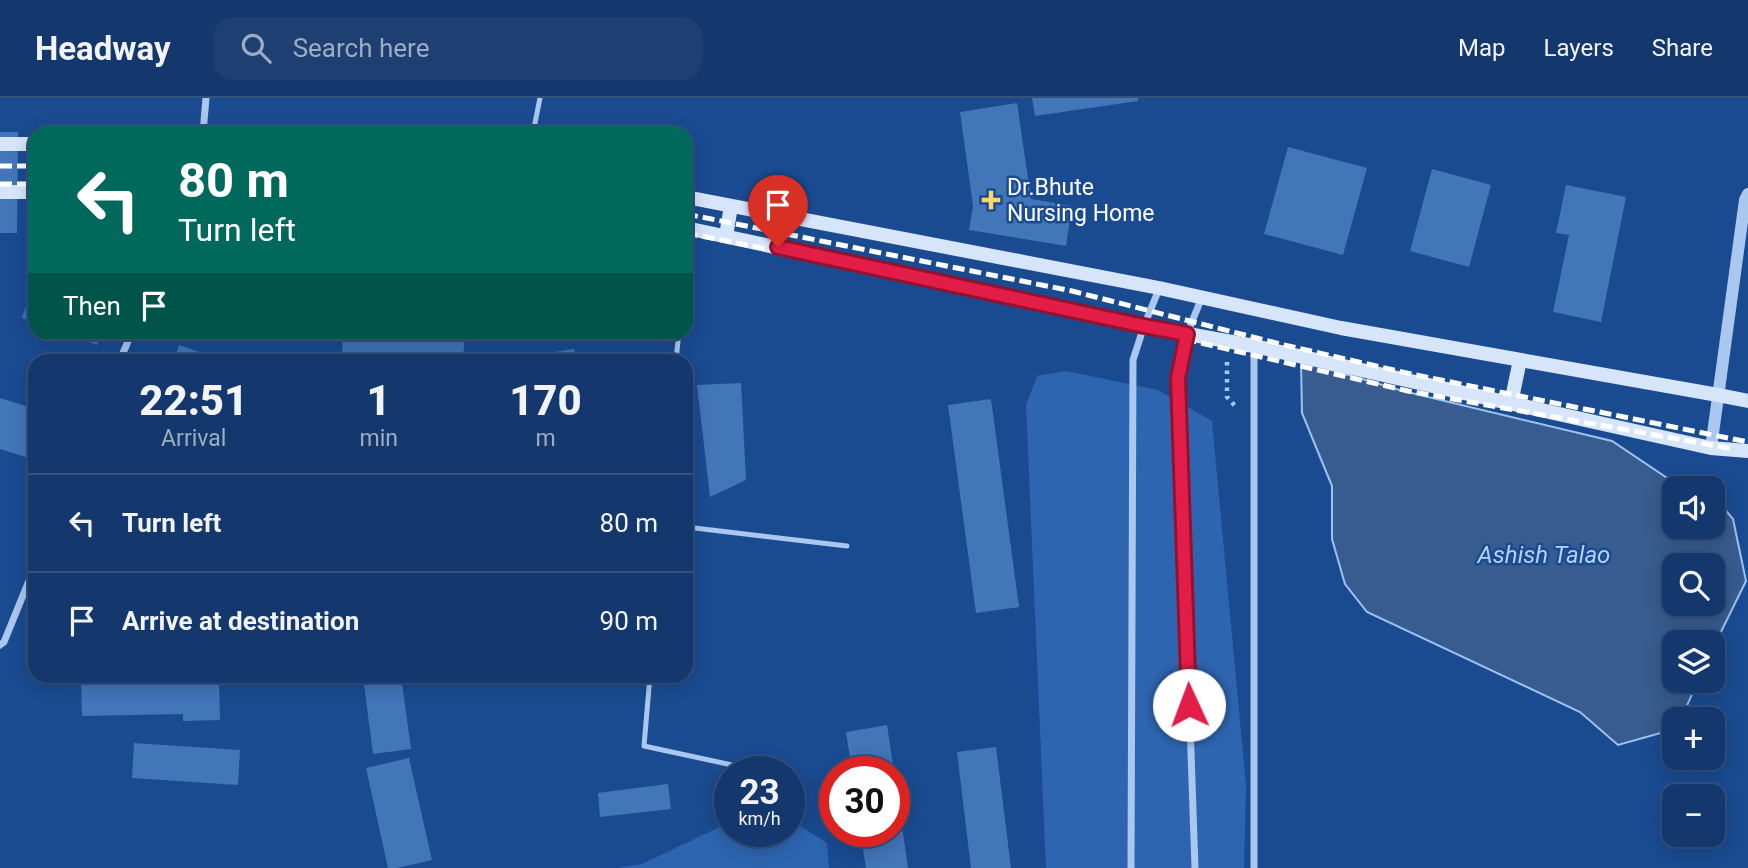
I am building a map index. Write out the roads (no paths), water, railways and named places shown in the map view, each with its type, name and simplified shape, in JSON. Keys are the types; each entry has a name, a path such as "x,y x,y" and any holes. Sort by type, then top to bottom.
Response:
{"main road":[{"path":"0,144 28,144"},
{"path":"0,192 28,192"},
{"path":"693,198 1159,288 1341,328 1748,401"},
{"path":"726,236 731,206"},
{"path":"693,229 1144,326 1254,346 1711,448 1748,451"},
{"path":"1511,403 1520,360"}],"street":[{"path":"204,126 206,98"},
{"path":"1711,448 1745,200 1748,194"},
{"path":"1131,868 1133,360 1159,288"},
{"path":"1195,868 1178,378 1187,334 1202,297"},
{"path":"1254,346 1254,868"},
{"path":"0,645 4,642 28,583"}],"lane":[{"path":"534,126 540,98"},
{"path":"693,528 847,546"},
{"path":"649,683 644,746 714,761"}],"water":[{"name":"Ashish Talao","path":"1301,361 1403,391 1612,441 1664,476 1662,476 1662,539 1725,539 1725,509 1733,519 1746,581 1722,630 1662,630 1662,693 1693,693 1686,707 1662,707 1662,733 1618,745 1580,712 1367,612 1345,584 1332,539 1332,486 1302,413"}],"railway":[{"path":"0,166 28,166"},
{"path":"0,184 28,184"},
{"path":"693,215 1072,291 1411,374 1748,442"},
{"path":"693,234 1068,309 1132,327 1408,391 1734,449"}],"place":[{"name":"Dr.Bhute Nursing Home","path":"991,200"}]}
